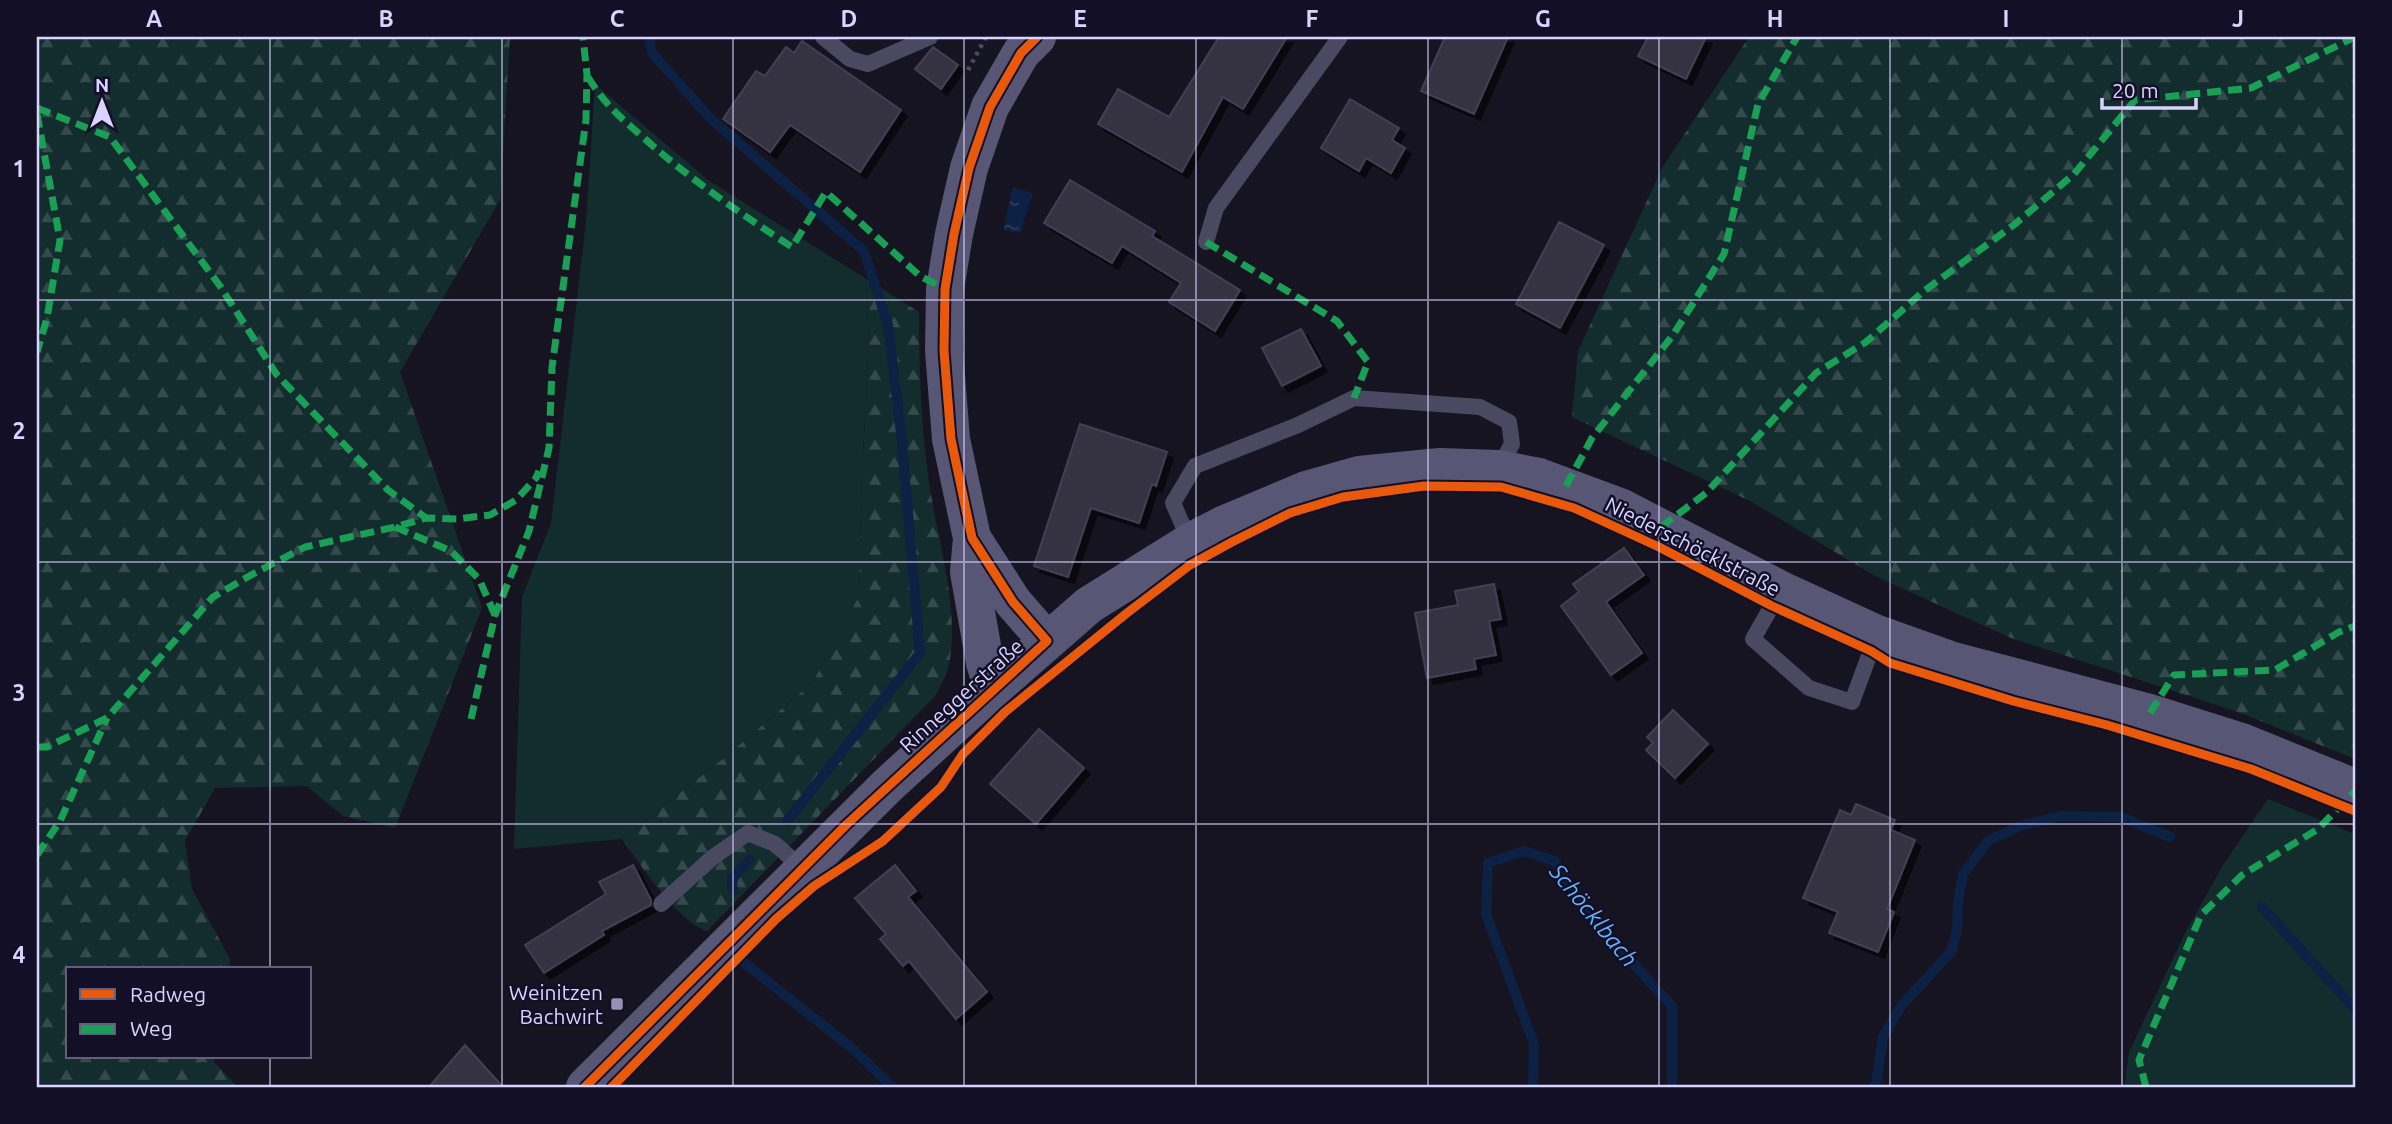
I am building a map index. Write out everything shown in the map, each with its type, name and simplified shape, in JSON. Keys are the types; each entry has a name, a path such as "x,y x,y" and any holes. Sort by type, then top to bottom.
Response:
{"main road":[{"name":"Rinneggerstraße","path":"993,689 985,663 969,572 972,538 951,439 944,351 945,289 969,168 990,107 1021,53 1037,37"},
{"name":"Niederschöcklstraße","path":"1047,641 1089,606 1191,542 1306,490 1359,475 1440,467 1498,469 1539,477 1620,507 1781,590 1877,634 1961,663 2150,713 2242,742 2355,788"},
{"name":"Rinneggerstraße","path":"585,1087 887,786 1047,641 1013,602 972,538"}],"lane":[{"path":"823,37 850,60 868,64 930,37"},
{"path":"1206,242 1216,208 1340,37"},
{"path":"1191,542 1173,503 1195,466 1298,425 1354,398 1480,407 1509,422 1512,444 1498,469"},
{"path":"1781,590 1753,639 1809,688 1852,702 1877,634"},
{"path":"661,904 712,857 748,833 775,844 803,869"}],"path":[{"path":"966,76 986,37"}],"green space":[{"path":"37,37 510,37 500,200 400,372 482,608 395,828 343,816 307,786 215,788 185,841 192,889 230,959 229,967 66,967 66,1058 215,1058 214,1062 238,1087 37,1087"},
{"path":"1749,37 2355,37 2355,759 2238,712 2011,638 1875,576 1752,502 1572,417 1578,351 1662,168"},
{"path":"595,84 708,180 865,278 869,341 859,596 813,682 724,758 622,839 514,849 522,597 551,523 586,221"},
{"path":"865,278 919,312 926,461 947,578 952,628 947,672 935,696 707,931 672,905 622,839 724,758 813,682 859,596 869,341"},
{"path":"2268,799 2355,834 2355,1087 2124,1087 2129,1052 2184,935 2223,865"}],"water":[{"path":"1013,187 1033,193 1020,233 1003,230"}],"building":[{"path":"1219,37 1287,37 1243,109 1223,97 1182,172 1098,124 1118,89 1169,117"},
{"path":"1445,37 1508,37 1474,114 1421,91"},
{"path":"1648,37 1706,37 1686,79 1638,56"},
{"path":"802,41 901,110 860,172 790,125 770,152 723,119 756,71 765,76 786,47 794,53"},
{"path":"933,47 958,65 941,89 915,69"},
{"path":"1350,99 1399,128 1392,140 1405,148 1391,173 1366,158 1359,171 1321,148"},
{"path":"1070,180 1155,231 1152,236 1240,290 1215,331 1169,302 1181,283 1122,246 1112,263 1044,223"},
{"path":"1559,222 1604,245 1560,328 1516,304"},
{"path":"1301,329 1321,366 1282,386 1262,348"},
{"path":"1080,424 1167,452 1156,486 1152,484 1139,523 1091,508 1068,577 1034,566"},
{"path":"1624,548 1644,575 1606,602 1642,653 1611,675 1561,606 1579,592 1573,584"},
{"path":"1494,584 1501,619 1489,621 1496,655 1474,659 1476,669 1427,678 1415,613 1458,605 1455,591"},
{"path":"1673,710 1708,744 1675,778 1646,750 1653,743 1647,737"},
{"path":"1039,729 1084,768 1036,824 990,784"},
{"path":"1856,804 1895,820 1891,830 1915,840 1887,909 1894,912 1878,952 1829,933 1838,912 1803,898 1840,810 1851,815"},
{"path":"633,865 651,905 602,931 604,935 544,973 525,945 606,894 599,882"},
{"path":"895,865 916,891 908,897 987,992 956,1019 909,961 903,966 880,939 886,934 855,898"},
{"path":"465,1045 503,1087 429,1087"}],"waterway":[{"path":"649,37 652,53 710,118 864,251 888,325 901,433 920,653 787,821"},
{"name":"Schöcklbach","path":"1873,1087 1876,1083 1883,1037 1902,1005 1951,952 1957,930 1963,874 1988,841 2020,826 2060,816 2121,817 2170,837"},
{"name":"Schöcklbach","path":"1533,1087 1534,1044 1486,914 1488,863 1524,851 1555,861 1585,911 1672,1006 1672,1087"},
{"path":"733,890 732,879 749,860"},
{"name":"Schöcklbach","path":"2262,907 2355,1009"},
{"path":"742,961 853,1049 892,1087"}],"marked path":[{"path":"471,719 495,615 529,531 549,448 552,367 586,120 587,75 583,37"},
{"path":"1566,486 1592,438 1673,335 1724,254 1758,104 1797,37"},
{"path":"1661,527 1706,493 1816,373 1866,342 1924,291 2015,224 2074,174 2135,100 2251,88 2355,37"},
{"path":"588,77 614,110 662,154 717,196 792,247 826,192 920,276 945,289"},
{"path":"37,108 110,137 220,286 277,375 388,490 426,518"},
{"path":"37,114 60,240 47,318 37,352"},
{"path":"1206,242 1337,321 1368,362 1354,398"},
{"path":"37,747 47,747 107,718 213,597 251,575 305,547 426,518 457,519 490,515 516,500 539,471"},
{"path":"395,527 451,551 479,579 495,615"},
{"path":"2150,713 2174,675 2275,670 2339,632 2355,626"},
{"path":"37,855 60,821 107,718"},
{"path":"2146,1087 2139,1060 2201,915 2242,875 2318,829 2355,791"}],"cycle path":[{"path":"585,1087 846,825 1047,641 1013,602 972,538 951,439 944,351 945,289 969,168 990,107 1021,53 1037,37"},
{"path":"612,1087 776,919 814,886 883,841 941,787 963,754 1005,712 1127,613 1190,565 1232,542 1290,513 1343,497 1424,486 1501,487 1574,508 1659,547 1772,606 1871,651 1890,663 2251,769 2355,811"}],"place":[{"name":"Weinitzen Bachwirt","path":"617,1004"}]}
